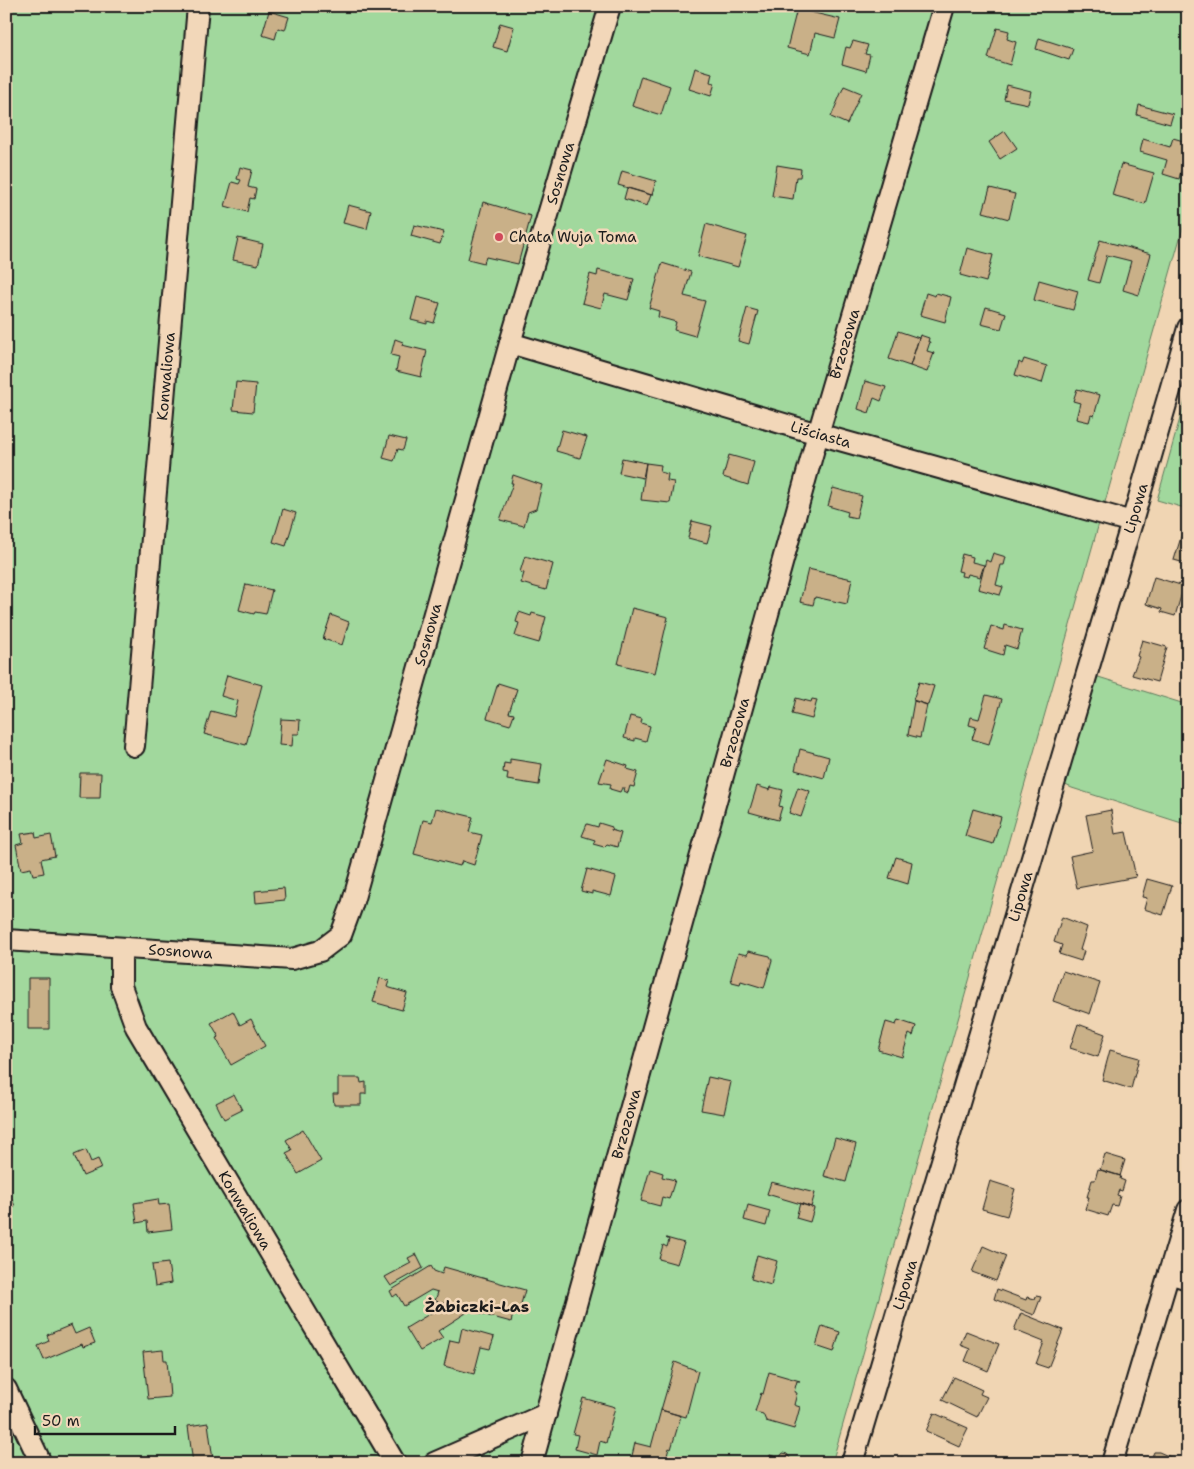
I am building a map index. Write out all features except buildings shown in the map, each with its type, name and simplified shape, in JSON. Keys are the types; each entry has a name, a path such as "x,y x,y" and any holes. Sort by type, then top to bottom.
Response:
{"street":[{"name":"Konwaliowa","path":"134,746 198,6"},
{"name":"Sosnowa","path":"6,940 292,959 320,951 341,935 352,905 510,343 610,6"},
{"name":"Brzozowa","path":"532,1463 818,434 944,6"},
{"name":"Lipowa","path":"852,1463 1188,328"},
{"name":"Liściasta","path":"510,343 818,434 1132,522"},
{"name":"Konwaliowa","path":"121,948 121,986 136,1027 395,1463"},
{"path":"1112,1463 1178,1276 1188,1210"},
{"path":"6,1389 41,1463"},
{"path":"434,1463 546,1414"}],"green space":[{"path":"6,6 1188,6 1188,210 832,1463 6,1463"},
{"path":"1186,397 1188,397 1188,509 1157,500"},
{"path":"1092,675 1188,705 1188,825 1061,783"}],"place":[{"name":"Chata Wuja Toma","path":"499,237"}],"district":[{"name":"Żabiczki-Las","path":"477,1306"}]}
